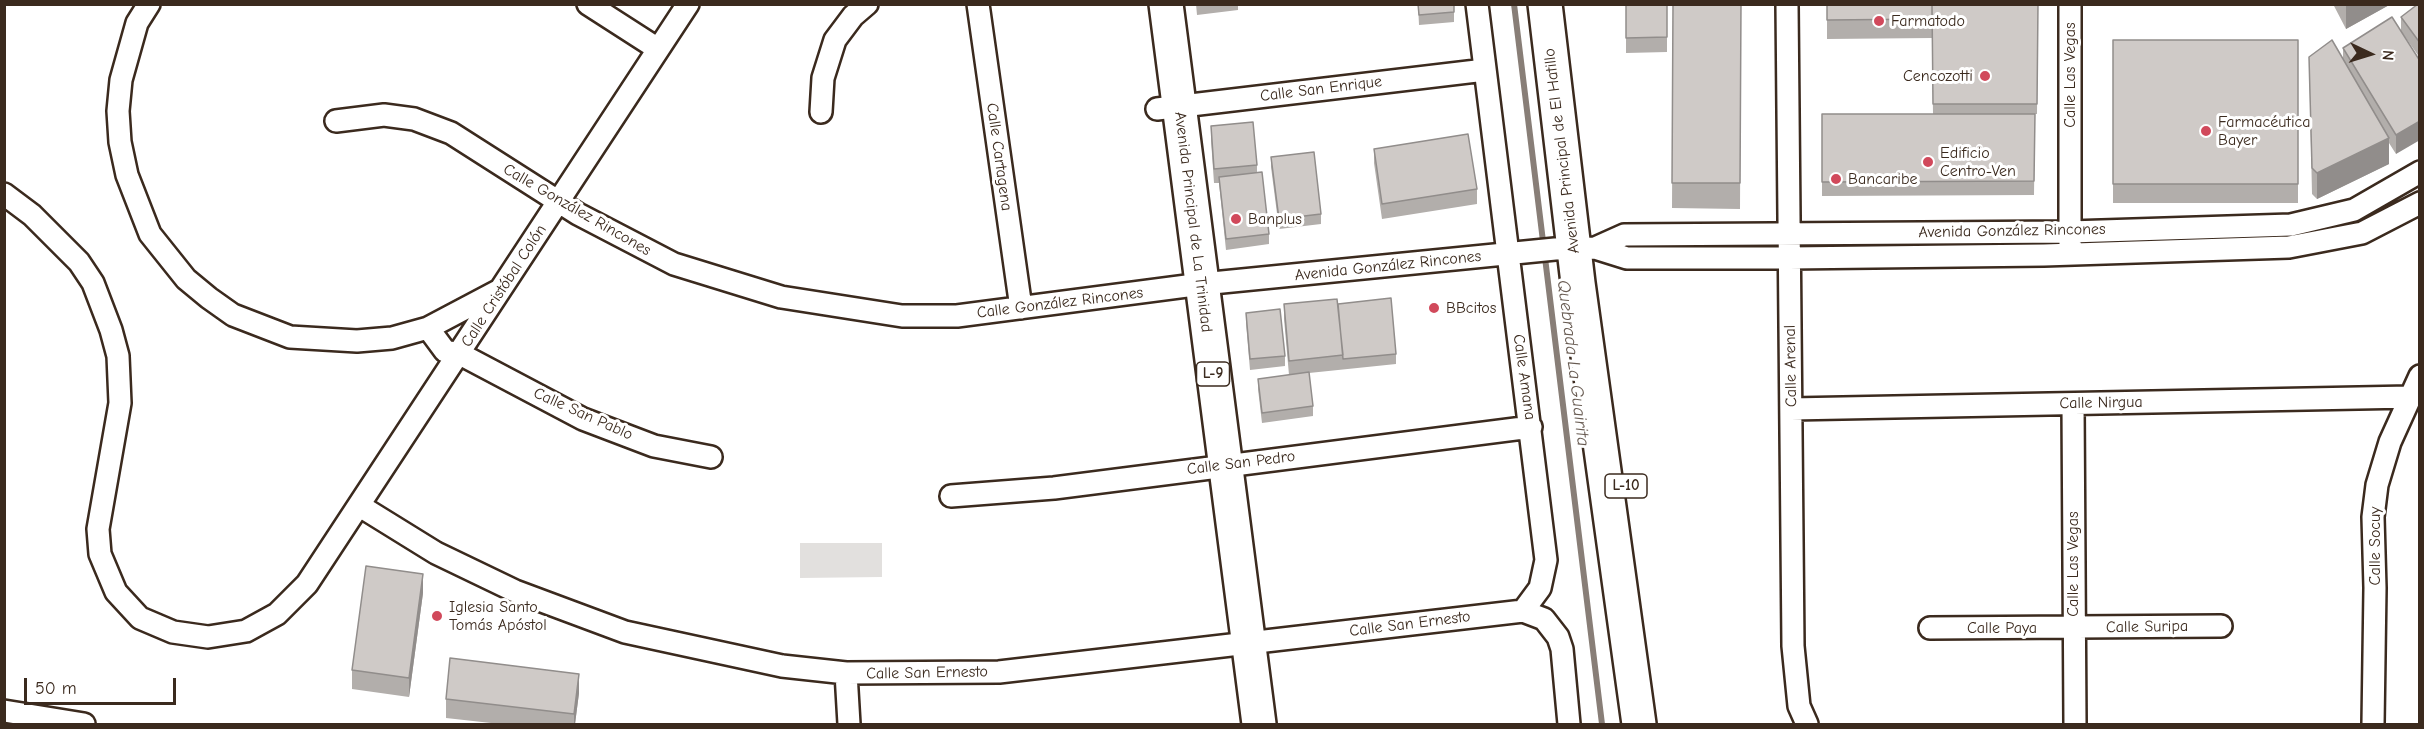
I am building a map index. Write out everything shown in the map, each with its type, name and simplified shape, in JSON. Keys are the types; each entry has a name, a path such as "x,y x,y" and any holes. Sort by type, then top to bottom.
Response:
{"main road":[{"name":"Avenida Principal de La Trinidad","path":"1145,4 1168,108 1237,644 1258,724"},
{"name":"Avenida Principal de La Trinidad","path":"1166,4 1168,108"},
{"name":"Avenida Principal de El Hatillo","path":"1545,4 1575,249 1639,724"},
{"name":"Avenida Principal de El Hatillo","path":"1565,4 1575,249 1657,724"},
{"name":"Avenida Principal de La Trinidad","path":"1237,644 1237,724"}],"street":[{"path":"149,4 137,23 121,80 118,111 120,142 137,206 150,234 186,279 233,315 290,337 357,341 392,338 433,325 498,291"},
{"path":"588,4 658,49"},
{"name":"Calle Cristóbal Colón","path":"4,194 32,215 79,262 93,283 111,330 118,356 120,392 116,434 99,521 100,554 116,592 140,618 173,632 208,637 246,631 262,623 292,601 307,584 688,4"},
{"path":"821,112 823,78 836,40 853,16 867,4"},
{"name":"Calle Cartagena","path":"978,4 1021,308"},
{"name":"Calle Amana","path":"1478,4 1546,560 1540,588 1523,611"},
{"name":"Calle Arenal","path":"1787,4 1793,646 1799,706 1807,724"},
{"name":"Calle Las Vegas","path":"2070,4 2070,254"},
{"name":"Calle San Enrique","path":"1168,108 1485,70"},
{"name":"Calle González Rincones","path":"336,121 384,115 414,118 451,133 558,202 674,264 781,297 902,316 957,316 1191,285"},
{"path":"2413,177 2420,201"},
{"name":"Avenida González Rincones","path":"1191,285 1575,249 1624,235 2070,232 2291,225 2354,210 2413,177"},
{"name":"Avenida González Rincones","path":"1575,249 1627,258 1789,258 2070,254 2289,247 2362,233 2420,201"},
{"name":"Calle San Pablo","path":"433,325 445,351 460,354 583,419 654,446 711,458"},
{"name":"Calle Socuy","path":"2373,724 2376,588 2373,517 2377,485 2390,442 2420,376"},
{"name":"Calle Nirgua","path":"1791,409 2410,397"},
{"name":"Calle Las Vegas","path":"2073,404 2075,724"},
{"name":"Calle San Pedro","path":"951,496 1054,488 1531,427"},
{"name":"Calle San Ernesto","path":"360,506 436,553 515,591 625,632 782,666 846,673 999,672 1523,611"},
{"path":"1523,611 1544,619 1558,637 1562,649 1569,724"},
{"name":"Calle Suripa","path":"2073,628 2221,626"},
{"name":"Calle Paya","path":"1930,628 2073,628"},
{"path":"846,673 849,724"},
{"path":"4,711 84,724"}],"shaded area":[{"path":"800,543 882,543 882,577 800,578"}],"building":[{"path":"1418,4 1454,4 1454,12 1419,15"},
{"path":"1626,4 1667,4 1667,37 1626,38"},
{"path":"1673,4 1741,4 1740,183 1672,183"},
{"path":"1827,4 1932,4 1932,19 1827,20"},
{"name":"Cencozotti","path":"1932,4 2038,4 2037,104 1933,104"},
{"path":"2420,4 2420,43 2401,17"},
{"path":"2392,17 2420,61 2420,121 2396,135 2343,48"},
{"name":"Farmacéutica Bayer","path":"2113,40 2298,40 2298,184 2113,184"},
{"path":"2332,40 2389,138 2317,173 2312,168 2309,57"},
{"name":"Edificio Centro-Ven","path":"1822,114 2035,114 2034,181 1822,182"},
{"path":"1253,122 1257,165 1214,169 1211,126"},
{"path":"1468,134 1477,189 1382,204 1374,149"},
{"path":"1314,152 1321,214 1279,219 1271,157"},
{"path":"1262,172 1269,234 1226,239 1219,177"},
{"path":"1391,298 1396,354 1343,359 1338,304"},
{"path":"1337,299 1343,355 1289,361 1284,304"},
{"path":"1280,309 1285,356 1250,359 1246,313"},
{"path":"1309,372 1313,406 1262,413 1258,379"},
{"path":"366,566 423,574 409,678 352,670"},
{"path":"450,658 579,674 574,714 446,699"}],"waterway":[{"name":"Quebrada La Guairita","path":"1514,4 1602,724"}],"place":[{"name":"Farmatodo","path":"1879,21"},
{"name":"Cencozotti","path":"1985,76"},
{"name":"Farmacéutica Bayer","path":"2206,131"},
{"name":"Edificio Centro-Ven","path":"1928,162"},
{"name":"Bancaribe","path":"1836,179"},
{"name":"Banplus","path":"1236,219"},
{"name":"BBcitos","path":"1434,308"},
{"name":"Iglesia Santo Tomás Apóstol","path":"437,616"}]}
